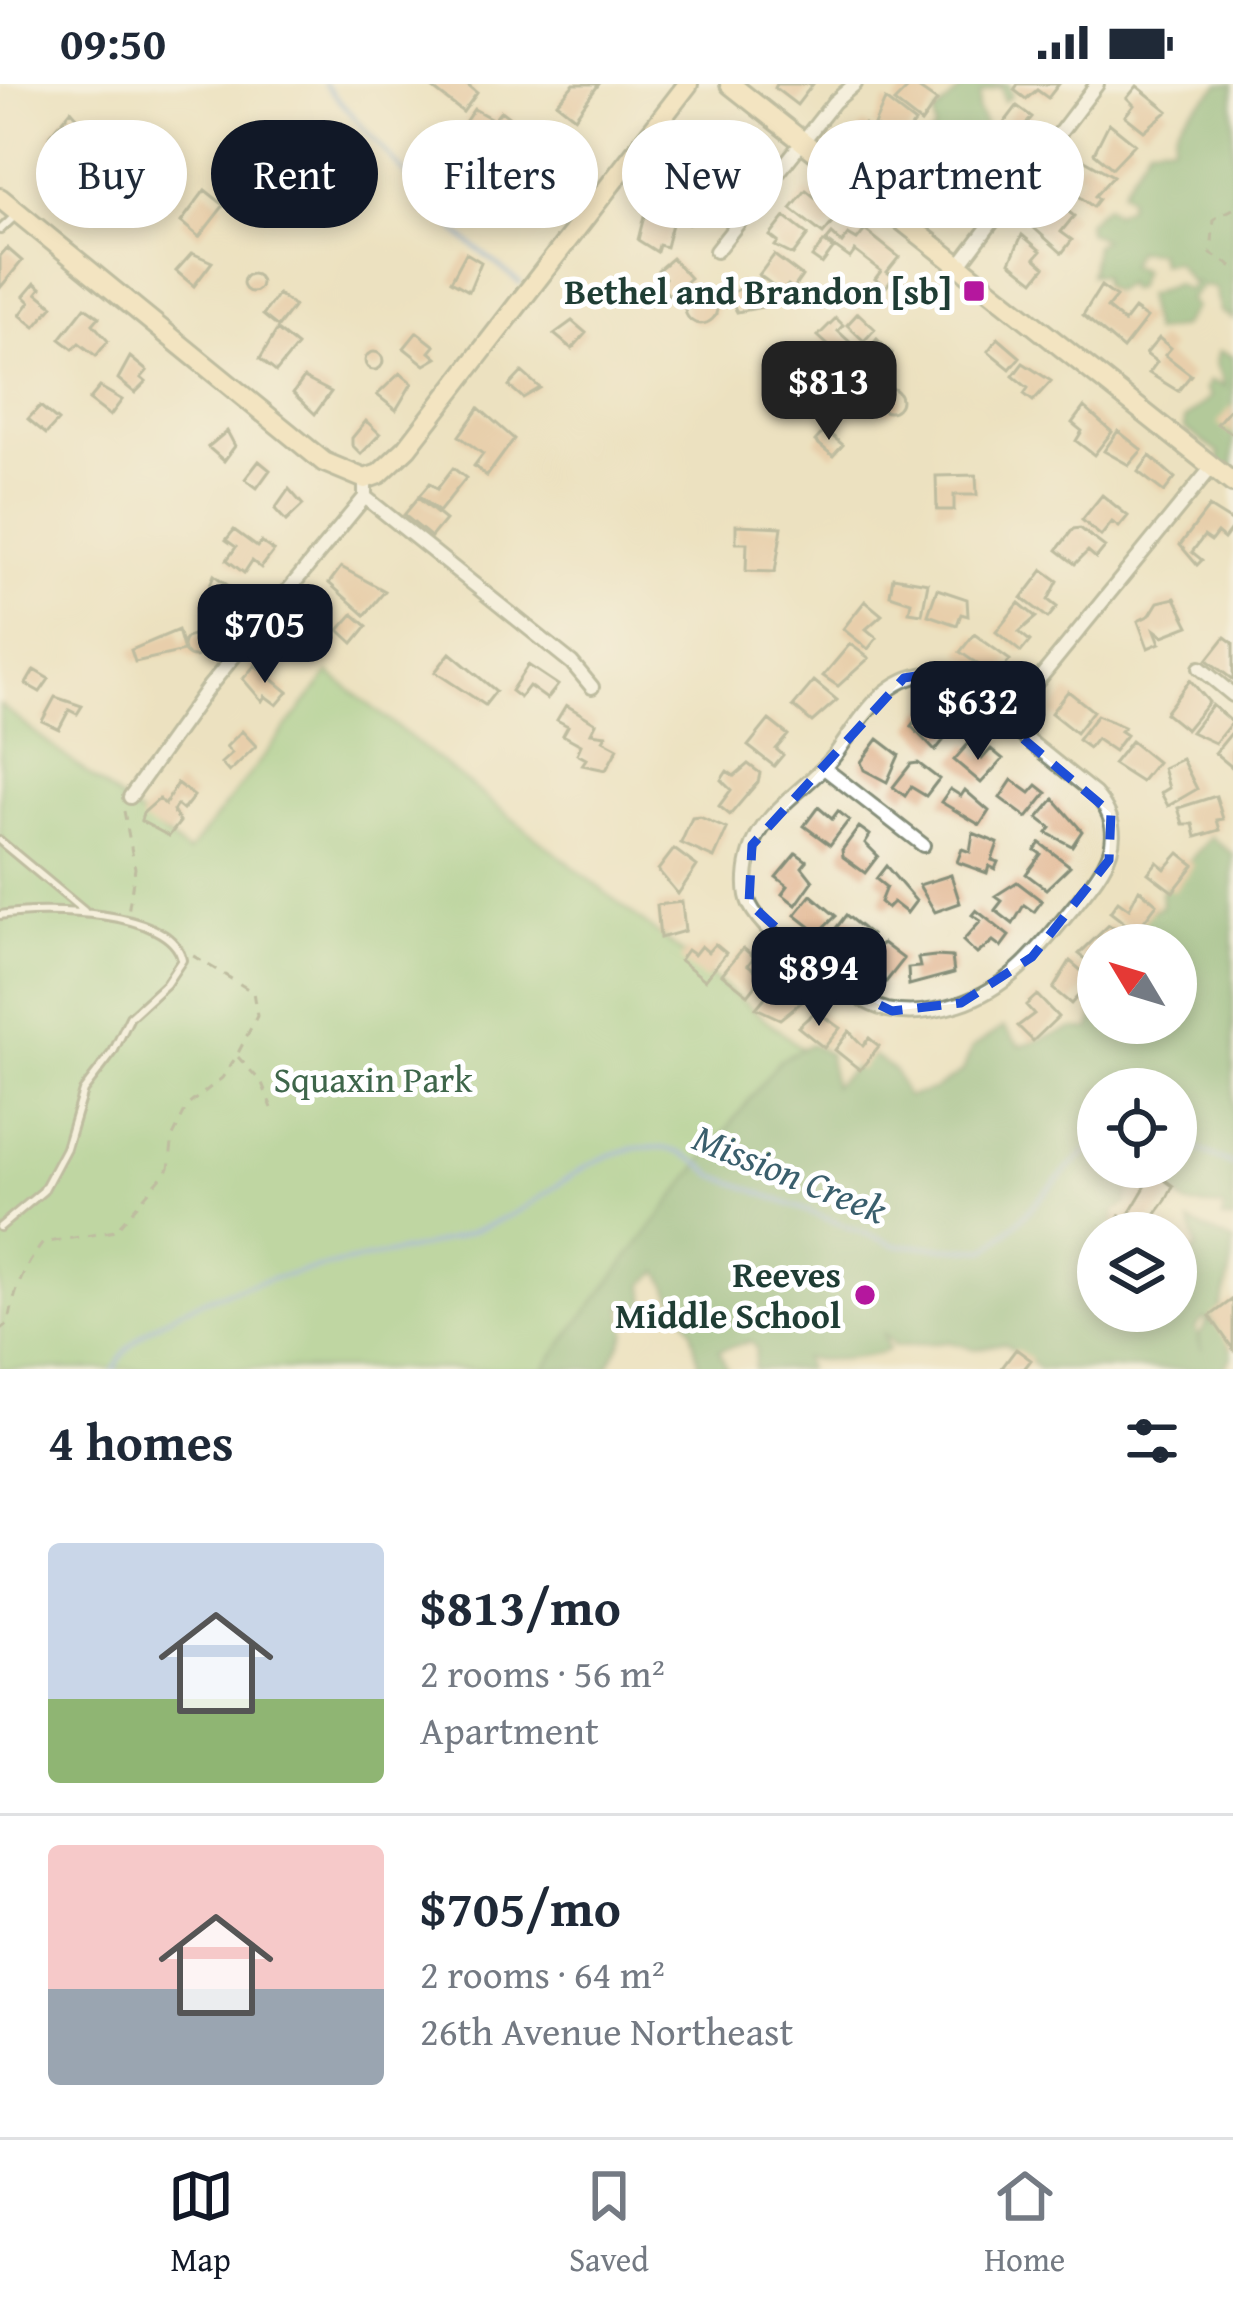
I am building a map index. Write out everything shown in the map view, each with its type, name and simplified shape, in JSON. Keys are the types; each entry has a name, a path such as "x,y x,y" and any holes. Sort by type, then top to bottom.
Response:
{"street":[{"path":"130,796 365,488 407,448 688,84"},
{"path":"730,84 1233,483"},
{"path":"716,251 855,84"},
{"path":"958,266 1097,84"},
{"path":"0,198 324,462 365,488 572,663 592,687"},
{"path":"1005,721 1212,467"},
{"path":"1200,668 1233,694"},
{"path":"916,675 950,680 1005,721 1105,804 1114,823 1114,845 1100,874 1033,957 983,994 936,1010 892,1011 857,997 780,939 748,903 752,845 765,824 824,769 881,695 916,675"},
{"path":"824,769 923,844"}],"lane":[{"path":"0,230 18,212"},
{"path":"0,841 87,914"},
{"path":"0,915 87,914 125,920 146,926 181,951 182,960 166,984 130,1016 113,1052 83,1091 66,1148 44,1191 0,1227"}],"path":[{"path":"1233,209 1214,219 1210,241 1211,254 1233,267"},
{"path":"125,920 135,868 124,814 130,796"},
{"path":"0,1330 9,1322 11,1300 26,1264 43,1243 115,1231 169,1168 173,1136 188,1105 223,1078 257,1016 253,992 212,963 181,951"},
{"path":"236,1057 262,1083 272,1108"}],"highlighted area":[{"path":"928,674 962,687 1111,813 1109,860 1032,957 961,1003 892,1011 839,985 749,903 752,845 765,824 904,678"}],"green space":[{"path":"967,84 1009,84 1012,96 1004,101 1001,86 980,93 978,110 983,120 934,120 934,115"},
{"path":"1220,84 1233,84 1233,319 1220,312 1215,288 1202,286 1188,300 1195,307 1181,327 1153,332 1145,296 1175,284 1187,290 1196,282 1190,282 1175,262 1161,264 1157,252 1135,251 1129,266 1142,270 1135,288 1128,290 1126,283 1114,291 1103,286 1102,275 1090,275 1095,245 1103,240 1088,232 1087,222 1106,205 1114,213 1127,207 1129,198 1121,191 1149,145 1174,143 1183,117"},
{"path":"1219,351 1233,356 1233,470 1219,465 1219,453 1185,429 1185,419 1211,397 1205,389 1210,381 1225,386 1215,362"},
{"name":"Squaxin Park","path":"329,673 805,1051 559,1369 0,1369 0,705 188,853"},
{"path":"1211,837 1233,854 1233,1221 1222,1219 1224,1207 1187,1205 1172,1191 1197,1188 1197,1068 1077,1068 1077,1188 1130,1188 1126,1204 1114,1212 1077,1212 1077,1332 1196,1332 1202,1350 1199,1337 1207,1322 1226,1327 1232,1356 1222,1369 1040,1369 1004,1343 975,1349 949,1342 895,1347 882,1332 888,1350 846,1359 803,1358 807,1369 754,1369 756,1348 750,1342 719,1350 727,1369 700,1369 691,1330 659,1271 644,1284 646,1301 638,1311 622,1306 626,1332 607,1369 543,1369 779,1061 810,1044 829,1054 833,1086 870,1053 895,1071 906,1097 933,1090 963,1071 972,1048 1004,1027 1020,1046 1071,1029 1077,1029 1077,1044 1197,1044 1197,924 1137,924 1143,914 1162,907 1161,892"},
{"path":"1197,1226 1233,1241 1228,1281 1215,1320 1203,1319 1197,1326"}],"building":[{"path":"466,84 477,93 463,112 432,88"},
{"path":"574,84 599,84 575,117 557,103"},
{"path":"777,84 813,84 797,105 775,88"},
{"path":"912,84 937,101 923,120 894,102"},
{"path":"1018,84 1059,84 1048,98 1037,90 1026,99 1014,90"},
{"path":"1137,86 1168,111 1144,131 1125,116 1134,105 1127,98"},
{"path":"885,100 911,120 876,120"},
{"path":"1017,106 1032,117 1030,120 1006,120"},
{"path":"474,109 494,120 466,120"},
{"path":"1109,123 1135,144 1112,168 1094,153"},
{"path":"1084,160 1113,176 1095,196 1099,199 1093,207 1084,200"},
{"path":"205,190 211,195 211,222 199,237 187,227 187,214"},
{"path":"806,190 807,191 807,222 791,209"},
{"path":"783,220 808,235 793,255 775,246 778,242 770,236 783,228"},
{"path":"641,228 671,228 666,247 659,245 657,252 638,240"},
{"path":"1034,228 1064,228 1061,232 1072,240 1062,253"},
{"path":"865,230 899,257 887,272 894,277 886,287 875,279 881,271 855,251 850,258 826,241 832,234 842,243 848,235 857,240"},
{"path":"1022,235 1041,251 1035,258 1045,267 1034,281 1010,262"},
{"path":"824,242 833,249 822,264 812,257"},
{"path":"7,248 22,261 0,288 0,256"},
{"path":"192,253 212,262 194,286 176,271"},
{"path":"466,253 481,262 469,291 451,281"},
{"path":"774,255 802,276 793,289 788,285 782,292 759,275"},
{"path":"672,258 690,278 670,296 659,284 665,278 658,270"},
{"path":"252,274 261,283 252,292 243,283"},
{"path":"35,283 41,288 37,293 53,306 35,327 20,315 30,302 24,296"},
{"path":"750,283 763,307 737,312 728,295"},
{"path":"1101,286 1116,297 1107,308 1124,322 1134,309 1147,318 1123,349 1083,315"},
{"path":"701,292 712,297 717,308 712,319 701,324 690,319 685,308 690,297"},
{"path":"278,294 294,306 278,327 263,315"},
{"path":"85,307 99,317 93,324 108,341 96,356 79,343 73,349 60,339"},
{"path":"858,313 875,329 864,341 847,325"},
{"path":"836,318 843,325 838,331 852,344 840,356 818,336"},
{"path":"572,321 586,333 572,349 554,334"},
{"path":"277,330 297,346 276,372 260,359"},
{"path":"417,332 435,346 430,352 437,358 425,365 404,348"},
{"path":"998,338 1020,357 1010,369 988,351"},
{"path":"1159,338 1171,348 1165,355 1191,375 1178,391 1149,373 1157,362 1146,354"},
{"path":"877,339 892,353 872,376 857,363"},
{"path":"374,352 383,361 374,370 365,361"},
{"path":"130,357 147,371 141,378 146,382 135,393 118,379"},
{"path":"1023,363 1051,381 1033,401 1024,394 1028,388 1013,376"},
{"path":"522,372 540,388 523,398 509,386"},
{"path":"400,373 412,383 396,410 377,395"},
{"path":"304,378 331,392 315,414 293,393"},
{"path":"100,387 122,400 110,416 89,400"},
{"path":"889,388 901,400 889,412 877,400"},
{"path":"1233,405 1233,434 1217,424"},
{"path":"40,406 58,421 46,434 28,419"},
{"path":"1084,407 1112,432 1094,455 1076,441 1082,431 1072,423"},
{"path":"479,408 514,439 487,476 474,466 483,454 459,436"},
{"path":"366,421 380,434 361,454 352,438"},
{"path":"825,430 843,445 833,456 815,441"},
{"path":"227,431 235,446 224,461 208,447"},
{"path":"1118,431 1142,450 1129,465 1104,451"},
{"path":"1150,456 1175,478 1164,492 1138,472"},
{"path":"259,461 270,470 257,488 245,479"},
{"path":"453,468 466,478 439,512 419,496 430,483 437,489"},
{"path":"976,475 977,495 954,495 954,510 937,510 936,476"},
{"path":"289,489 303,505 286,521 275,509"},
{"path":"1102,495 1128,516 1119,527 1112,522 1101,536 1082,520"},
{"path":"418,498 445,520 431,537 404,515"},
{"path":"1209,507 1233,522 1233,527 1224,539 1217,533 1211,541 1204,536 1192,552 1202,560 1197,565 1180,545"},
{"path":"736,525 782,527 775,572 746,571 747,543 736,543"},
{"path":"1080,528 1105,547 1096,558 1088,551 1075,564 1057,550 1073,529"},
{"path":"234,530 257,547 261,542 274,551 261,568 252,561 244,573 227,560 236,547 226,540"},
{"path":"341,567 385,591 365,615 329,583"},
{"path":"1043,570 1058,581 1048,600 1057,607 1048,618 1022,598"},
{"path":"214,575 246,599 237,610 224,605 218,614 203,603"},
{"path":"893,577 928,583 922,614 909,612 911,602 890,595"},
{"path":"937,589 967,599 968,616 961,614 957,625 928,615"},
{"path":"1175,598 1189,626 1163,636 1155,630 1160,643 1148,648 1138,621 1150,615 1158,602"},
{"path":"865,601 882,615 866,629 877,638 868,649 843,629"},
{"path":"1019,603 1036,617 1019,632 1030,641 1021,652 996,632"},
{"path":"353,614 367,626 353,643 339,630"},
{"path":"178,630 184,651 135,662 131,650"},
{"path":"974,634 1010,660 996,677 960,652"},
{"path":"194,635 205,646 194,657 183,646"},
{"path":"1225,637 1233,643 1233,680 1207,660"},
{"path":"850,644 869,658 838,686 823,676"},
{"path":"450,653 496,691 485,705 435,672"},
{"path":"255,665 288,692 277,705 265,696 262,701 243,679"},
{"path":"528,665 558,685 547,699 529,686 520,698 511,691"},
{"path":"34,670 49,679 40,692 26,684"},
{"path":"1190,680 1209,702 1186,730 1165,713"},
{"path":"814,681 837,700 812,722 793,706"},
{"path":"1068,691 1093,711 1076,733 1051,713"},
{"path":"55,697 82,706 77,714 69,710 59,729 42,721"},
{"path":"566,705 596,723 591,733 606,735 603,740 618,748 606,770 582,765 586,759 577,754 581,745 563,735 568,726 557,720"},
{"path":"1212,705 1232,722 1215,743 1191,732"},
{"path":"923,710 941,722 948,714 958,722 935,751 911,726"},
{"path":"1097,715 1124,727 1120,731 1126,735 1114,751 1096,739 1089,748 1078,740"},
{"path":"769,720 788,735 776,749 783,755 774,766 748,746"},
{"path":"242,731 256,746 229,772 221,763 232,753 226,747"},
{"path":"1233,731 1233,768 1215,753"},
{"path":"878,739 899,755 887,782 864,770 861,762"},
{"path":"1131,741 1157,762 1141,782 1113,764"},
{"path":"969,743 982,759 991,749 1003,759 981,783 954,760"},
{"path":"1182,759 1197,789 1168,806 1161,793 1169,788 1163,768"},
{"path":"918,763 939,779 926,796 911,787 905,796 893,787 911,764"},
{"path":"748,764 760,773 758,782 730,815 719,806 731,790 721,780 727,771 734,776"},
{"path":"1012,780 1030,793 1037,785 1047,793 1027,818 1000,798"},
{"path":"177,783 194,796 183,810 177,805 173,811 180,822 169,836 141,821 159,799 165,805"},
{"path":"950,789 961,796 965,790 989,811 980,825 941,802"},
{"path":"1216,796 1223,819 1217,820 1220,830 1196,837 1193,824 1183,824 1178,808"},
{"path":"1054,799 1082,831 1072,846 1047,833 1051,828 1038,818"},
{"path":"818,807 832,819 838,811 849,820 830,845 804,826"},
{"path":"692,818 727,829 714,858 681,843"},
{"path":"859,827 870,835 865,843 878,856 865,873 843,857 842,850"},
{"path":"973,833 998,843 992,860 998,862 987,873 957,862 962,849 970,852"},
{"path":"1040,843 1070,866 1046,889 1026,874 1041,854 1035,850"},
{"path":"674,849 697,866 678,894 658,870"},
{"path":"796,853 807,861 802,867 813,881 796,905 782,894 788,886 776,877"},
{"path":"1179,853 1194,865 1173,892 1148,873 1157,862 1165,869"},
{"path":"886,866 916,901 907,913 893,902 887,908 880,902 886,887 876,879"},
{"path":"951,875 960,903 935,912 919,885"},
{"path":"1017,882 1042,901 1034,912 1024,905 1013,924 995,910 1002,901 995,896"},
{"path":"1139,889 1157,904 1142,924 1126,924 1110,912 1118,901 1129,909"},
{"path":"811,895 836,916 818,933 795,915"},
{"path":"682,902 685,931 660,938 657,905"},
{"path":"976,910 1009,936 1001,947 993,941 977,954 963,941 981,921 972,915"},
{"path":"846,915 871,935 857,954 843,941 837,949 827,940"},
{"path":"883,943 904,959 886,982 859,962"},
{"path":"715,944 726,953 705,980 680,960 687,950 694,955 701,946 708,952"},
{"path":"743,948 754,957 748,965 763,976 748,995 722,974"},
{"path":"952,957 954,973 909,985 908,968 920,967 918,958"},
{"path":"1070,961 1077,967 1077,997 1071,1004 1053,989"},
{"path":"779,981 804,1000 780,1019 756,1008"},
{"path":"1037,995 1058,1017 1033,1041 1018,1026 1034,1014 1026,1005"},
{"path":"816,1011 840,1028 824,1048 798,1027"},
{"path":"849,1031 863,1046 869,1038 879,1046 860,1070 835,1050"},
{"path":"1144,1188 1172,1188 1157,1212 1130,1212"},
{"path":"1233,1299 1233,1349 1210,1316"},
{"path":"1016,1349 1031,1360 1024,1369 1001,1369"}],"waterway":[{"path":"324,84 461,236 520,283"},
{"name":"Mission Creek","path":"114,1369 140,1337 177,1312 275,1278 468,1233 520,1210 588,1165 631,1149 676,1152 714,1175 895,1245 986,1250 1077,1161"},
{"name":"Mission Creek","path":"1197,1149 1233,1165"}],"place":[{"name":"Bethel and Brandon [sb]","path":"974,291"},
{"name":"Reeves Middle School","path":"865,1295"}]}
